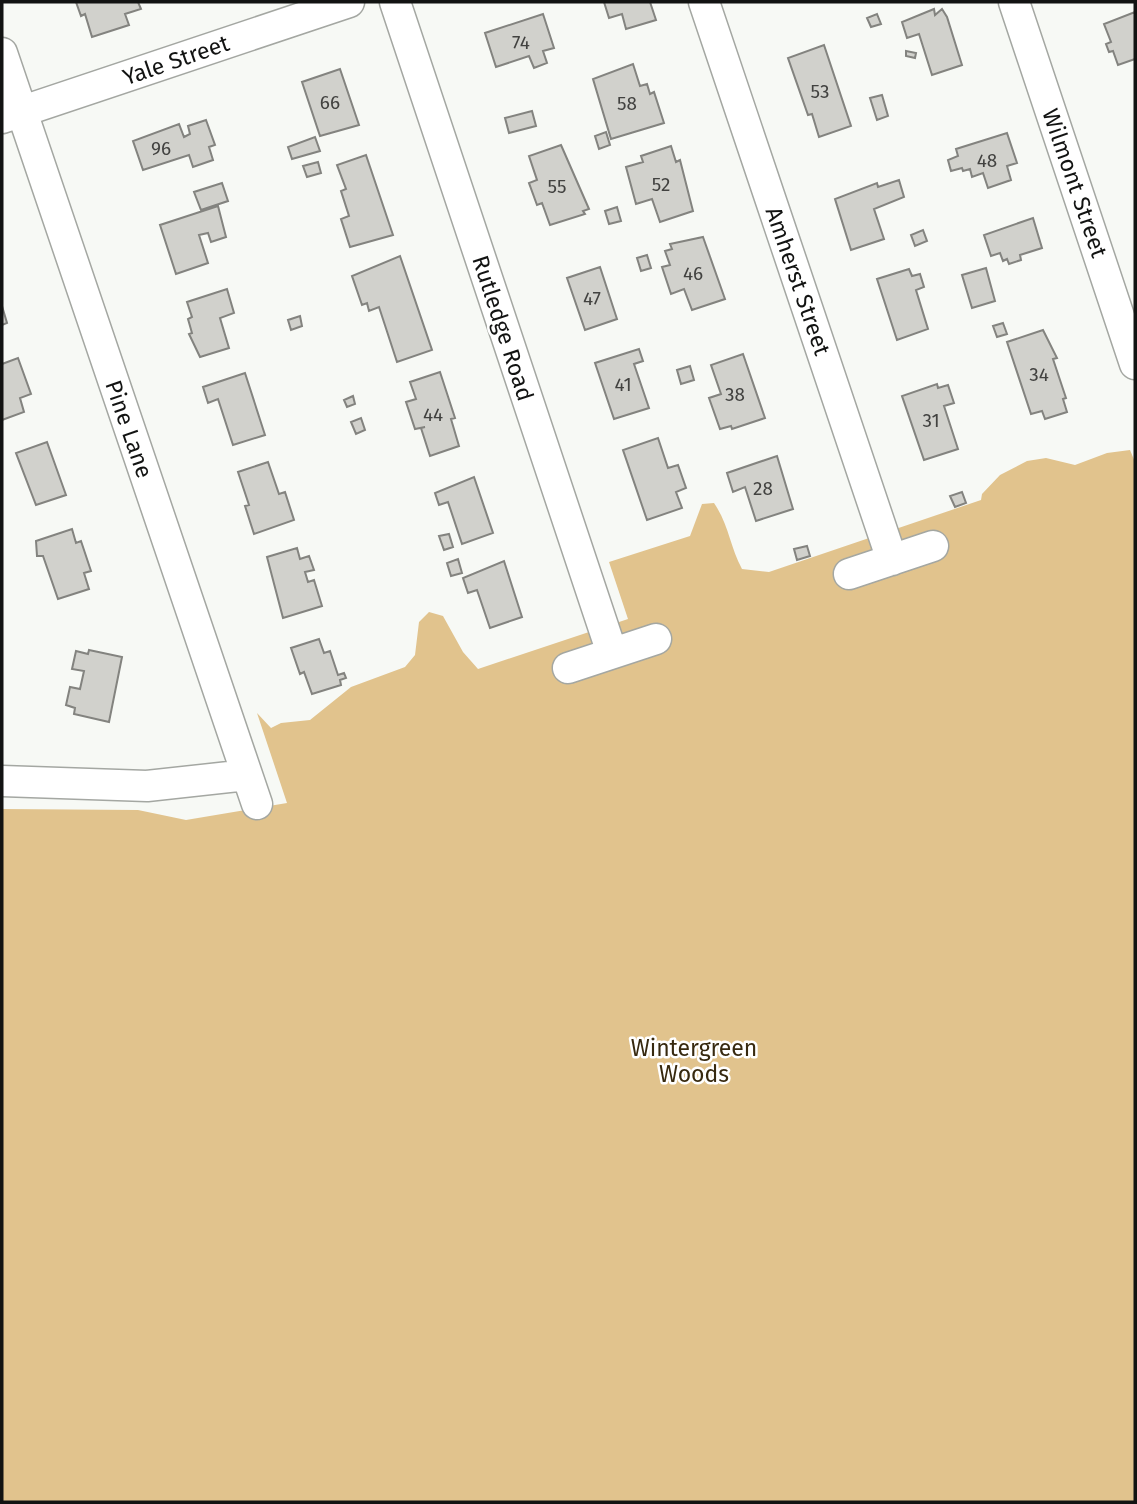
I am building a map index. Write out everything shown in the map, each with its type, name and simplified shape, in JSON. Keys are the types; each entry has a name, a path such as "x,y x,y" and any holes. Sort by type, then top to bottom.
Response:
{"street":[{"name":"Yale Street","path":"12,115 349,2"},
{"name":"Rutledge Road","path":"395,2 612,653"},
{"name":"Amherst Street","path":"704,2 891,560"},
{"name":"Wilmont Street","path":"1014,2 1135,364"},
{"name":"Pine Lane","path":"2,52 12,115 257,804"},
{"path":"849,574 933,546"},
{"path":"568,668 656,639"},
{"path":"2,780 147,786 247,775"}],"green space":[{"name":"Wintergreen Woods","path":"1130,450 1135,462 1135,1502 2,1502 2,809 138,810 186,820 287,803 257,713 271,728 281,723 310,720 351,687 405,667 415,655 419,622 429,612 443,616 463,652 478,669 628,619 609,562 690,536 702,504 714,503 742,569 769,572 981,500 982,494 1000,475 1027,461 1046,458 1075,465 1107,453"}],"building":[{"path":"76,2 138,2 141,9 125,14 129,25 92,37 85,14 81,16"},
{"path":"604,2 650,2 656,20 626,29 622,14 609,18"},
{"path":"934,9 935,15 942,9 947,17 962,65 932,75 919,34 907,38 902,22"},
{"path":"1135,12 1135,59 1118,65 1113,51 1109,52 1106,44 1111,42 1104,24"},
{"path":"543,14 554,48 543,51 547,63 534,68 529,56 496,67 485,33"},
{"path":"877,14 881,24 871,27 867,18"},
{"path":"824,45 851,126 819,137 812,114 808,115 788,58"},
{"path":"906,51 916,53 915,58 906,56"},
{"path":"633,64 640,86 647,84 650,94 654,92 664,123 611,139 593,79"},
{"path":"340,69 359,125 320,136 302,82"},
{"path":"882,95 888,116 877,120 870,98"},
{"path":"532,111 536,126 509,133 505,118"},
{"path":"206,120 215,145 209,147 213,160 193,167 189,155 143,170 133,141 179,124 184,137 190,134 188,126"},
{"path":"606,132 610,145 599,149 595,136"},
{"path":"1007,133 1017,163 1007,166 1011,180 988,188 983,173 972,177 970,169 951,171 948,160 958,156 956,149"},
{"path":"315,137 320,151 292,159 288,147"},
{"path":"561,145 589,209 583,211 585,214 550,225 542,203 537,205 529,183 537,180 529,156"},
{"path":"671,146 676,162 680,160 693,211 660,222 652,199 636,204 626,167 643,162 641,156"},
{"path":"366,155 393,235 350,247 341,219 349,216 341,191 346,189 337,165"},
{"path":"318,162 321,173 307,177 303,166"},
{"path":"899,180 904,197 874,209 884,239 851,250 835,199 877,183 878,187"},
{"path":"222,183 228,201 201,210 194,192"},
{"path":"218,206 226,237 211,242 208,233 199,235 208,263 176,274 160,225"},
{"path":"617,207 621,221 609,224 605,211"},
{"path":"1033,218 1042,248 1020,255 1021,260 1009,264 1007,259 1003,261 1000,253 991,256 984,235"},
{"path":"923,230 927,241 915,246 911,235"},
{"path":"703,237 725,299 692,310 684,289 671,294 662,267 670,265 665,251 672,249 670,244"},
{"path":"647,255 651,268 641,271 637,258"},
{"path":"400,256 432,350 397,362 379,307 369,311 367,303 362,305 352,276"},
{"path":"600,267 617,319 585,330 567,278"},
{"path":"986,268 995,301 972,308 962,275"},
{"path":"909,269 912,276 920,274 924,287 916,290 928,329 897,340 877,279"},
{"path":"227,289 234,313 220,318 229,348 200,357 189,334 192,333 188,319 192,317 187,302"},
{"path":"2,306 7,323 2,325"},
{"path":"300,316 302,326 291,330 288,320"},
{"path":"1003,323 1007,334 997,337 993,326"},
{"path":"1043,330 1057,358 1053,359 1066,398 1063,399 1067,412 1045,419 1042,411 1031,414 1007,342"},
{"path":"639,349 643,361 634,364 649,408 614,419 595,363"},
{"path":"743,354 765,418 732,429 731,426 720,429 709,398 721,394 711,365"},
{"path":"18,358 31,394 20,398 24,412 2,420 2,364"},
{"path":"690,366 694,380 681,384 677,370"},
{"path":"440,372 455,418 451,419 459,446 430,456 421,428 425,427 415,429 406,402 416,399 410,382"},
{"path":"245,373 265,435 233,445 218,399 208,403 203,387"},
{"path":"937,384 938,388 948,385 954,403 944,406 958,449 924,460 902,396"},
{"path":"353,396 355,404 347,407 344,400"},
{"path":"361,418 365,430 356,434 351,422"},
{"path":"658,438 668,468 678,465 686,488 676,492 682,508 647,520 623,450"},
{"path":"47,442 66,495 36,505 16,453"},
{"path":"777,456 793,509 756,521 745,487 733,492 727,473"},
{"path":"268,462 279,494 285,492 294,520 254,534 245,506 249,505 238,472"},
{"path":"474,477 493,533 462,544 448,502 439,505 435,493"},
{"path":"962,492 966,503 955,507 950,496"},
{"path":"72,529 76,543 81,541 91,571 84,573 89,589 58,599 43,556 37,556 36,541"},
{"path":"449,534 453,547 444,550 439,536"},
{"path":"807,546 810,556 797,560 794,549"},
{"path":"297,548 300,559 309,556 314,570 305,572 308,582 314,580 322,606 283,618 267,557"},
{"path":"458,559 462,573 451,576 447,563"},
{"path":"504,561 522,617 490,628 477,590 468,593 463,578"},
{"path":"319,639 324,653 330,651 338,675 344,673 346,678 340,680 341,685 312,694 304,672 300,674 291,648"},
{"path":"89,650 122,657 109,722 74,714 75,708 66,705 70,687 80,689 84,671 72,669 76,651 88,654"}]}
